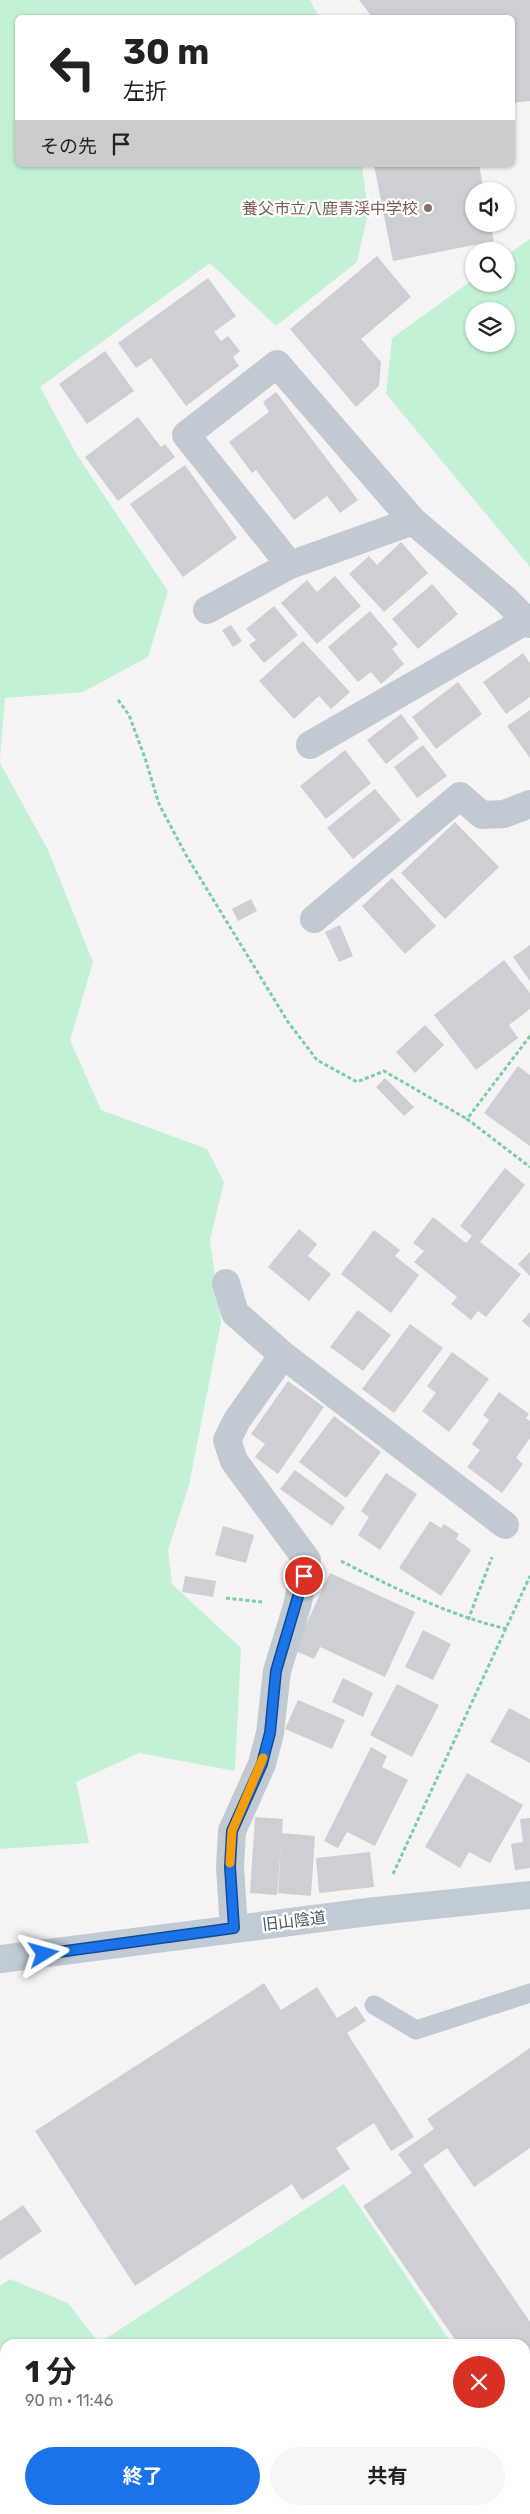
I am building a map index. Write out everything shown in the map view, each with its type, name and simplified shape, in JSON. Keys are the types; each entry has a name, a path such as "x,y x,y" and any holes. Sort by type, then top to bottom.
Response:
{"street":[{"path":"290,565 186,435 277,364 414,521 505,599 528,622 310,745"},
{"path":"207,610 290,565 414,521"},
{"path":"314,919 460,796 482,815 504,814 530,804"},
{"path":"226,1283 235,1313 283,1355 505,1525"},
{"path":"234,1928 230,1867 232,1831 262,1764 270,1733 276,1671 297,1606 307,1560 234,1461 227,1440 237,1420 283,1355"},
{"name":"旧山陰道","path":"0,1959 234,1928 530,1895"}],"lane":[{"path":"374,2005 416,2030 530,1993"}],"path":[{"path":"118,700 129,715 145,758 158,804 186,855 288,1022 317,1060 357,1082 384,1071 467,1119 530,1167"},
{"path":"467,1119 530,1036"},
{"path":"468,1620 505,1525"},
{"path":"307,1560 322,1552 386,1584 468,1620 507,1629"},
{"path":"376,1911 530,1576"}],"green space":[{"path":"0,0 310,0 318,15 15,15 15,167 362,167 368,213 357,262 276,326 210,263 40,387 77,455 168,591 148,657 83,692 5,698 0,759"},
{"path":"530,239 530,567 386,394 392,338 465,285 465,292 515,292 515,250"},
{"path":"0,763 48,850 93,962 70,1040 101,1110 207,1149 224,1182 210,1240 221,1322 189,1485 168,1550 172,1584 241,1648 235,1771 139,1753 76,1782 89,1843 0,1849"},
{"path":"344,2184 449,2339 105,2339"},
{"path":"10,2279 68,2303 96,2339 0,2339 0,2286"}],"building":[{"path":"359,0 530,0 530,101 515,103 515,15 371,15"},
{"name":"養父市立八鹿青渓中学校","path":"374,167 479,167 482,182 465,182 465,232 492,232 494,241 465,242 465,247 393,261"},
{"path":"377,256 411,297 361,339 381,362 379,386 356,407 290,329"},
{"path":"208,278 236,316 214,332 221,341 228,336 240,351 233,357 239,366 186,406 151,358 136,368 118,343"},
{"path":"105,351 134,391 87,424 59,384"},
{"path":"276,392 358,500 340,513 327,496 294,520 256,470 252,473 229,442 269,412 263,402"},
{"path":"138,417 161,447 165,444 175,457 118,501 85,457"},
{"path":"185,465 237,538 183,577 130,504"},
{"path":"401,542 428,573 384,612 349,574 369,556 377,565"},
{"path":"335,576 361,606 317,644 281,603 307,580 317,592"},
{"path":"432,584 458,614 418,649 392,619"},
{"path":"274,606 298,635 264,663 249,645 256,640 246,629"},
{"path":"370,611 398,644 392,649 404,664 381,684 371,672 358,682 328,647"},
{"path":"231,625 242,641 233,647 222,630"},
{"path":"303,641 350,692 331,709 319,696 294,719 259,681"},
{"path":"523,653 530,663 530,697 506,714 483,682"},
{"path":"458,682 482,714 436,749 412,717"},
{"path":"530,710 530,758 507,726"},
{"path":"401,714 419,738 386,764 367,740"},
{"path":"423,745 447,776 417,798 394,767"},
{"path":"345,750 371,783 326,819 300,786"},
{"path":"375,789 401,820 353,859 327,828"},
{"path":"455,822 499,867 445,919 401,873"},
{"path":"392,878 436,926 405,954 362,906"},
{"path":"251,899 257,911 238,921 232,909"},
{"path":"340,925 353,956 339,962 325,932"},
{"path":"530,945 530,981 513,957"},
{"path":"504,960 530,993 530,1009 509,1025 518,1038 476,1070 434,1015"},
{"path":"425,1025 444,1045 415,1073 396,1052"},
{"path":"518,1066 530,1075 530,1146 484,1113"},
{"path":"385,1078 414,1107 404,1116 376,1087"},
{"path":"505,1168 525,1185 480,1242 521,1274 486,1317 478,1311 471,1320 451,1304 457,1297 414,1262 424,1251 413,1243 433,1217 466,1243 472,1236 460,1226"},
{"path":"299,1229 317,1244 308,1256 331,1274 309,1301 268,1267"},
{"path":"374,1230 400,1250 395,1256 419,1275 391,1313 341,1274"},
{"path":"530,1252 530,1276 518,1264"},
{"path":"358,1310 391,1335 363,1371 330,1347"},
{"path":"530,1312 530,1328 522,1321"},
{"path":"410,1324 443,1348 394,1413 362,1389"},
{"path":"452,1352 489,1379 449,1432 422,1411 436,1393 427,1386"},
{"path":"288,1381 324,1407 278,1474 255,1457 265,1444 251,1434"},
{"path":"499,1392 529,1414 526,1418 530,1421 530,1438 516,1458 523,1464 502,1493 467,1467 480,1450 472,1444 489,1420 483,1415"},
{"path":"334,1416 381,1452 346,1498 299,1462"},
{"path":"295,1470 345,1507 332,1526 280,1489"},
{"path":"386,1473 417,1494 380,1550 358,1535 369,1517 361,1511"},
{"path":"430,1521 441,1528 444,1524 459,1534 456,1539 471,1550 441,1596 399,1568"},
{"path":"223,1526 254,1535 246,1563 215,1555"},
{"path":"330,1573 415,1612 385,1677 320,1647 314,1659 294,1650"},
{"path":"185,1576 216,1581 213,1597 182,1592"},
{"path":"423,1630 451,1644 433,1680 405,1667"},
{"path":"343,1678 373,1693 363,1717 332,1702"},
{"path":"397,1684 439,1705 412,1757 370,1735"},
{"path":"298,1700 345,1720 332,1749 285,1729"},
{"path":"509,1708 530,1719 530,1763 490,1742"},
{"path":"371,1747 387,1756 382,1767 408,1780 375,1846 347,1832 338,1848 324,1841"},
{"path":"467,1773 523,1805 490,1863 469,1852 460,1868 425,1847"},
{"path":"255,1817 283,1819 282,1833 315,1836 311,1896 278,1893 281,1846 277,1895 250,1893"},
{"path":"530,1818 530,1868 515,1870 511,1844 523,1842 520,1819"},
{"path":"370,1852 374,1887 319,1893 316,1858"},
{"path":"264,1983 281,2010 317,1987 337,2018 356,2006 366,2021 347,2033 414,2137 391,2151 374,2123 336,2148 350,2169 302,2200 292,2184 135,2286 35,2131"},
{"path":"530,2048 530,2148 474,2187 447,2148 423,2165 530,2322 530,2339 455,2339 363,2206 412,2173 398,2154 434,2129 427,2119"},
{"path":"23,2205 42,2231 0,2260 0,2221"}],"slow traffic":[{"path":"230,1863 232,1831 263,1758"}],"place":[{"name":"養父市立八鹿青渓中学校","path":"428,208"}],"route":[{"path":"44,1954 234,1928 230,1867 232,1831 262,1764 270,1733 276,1671 297,1606 304,1576"}]}
